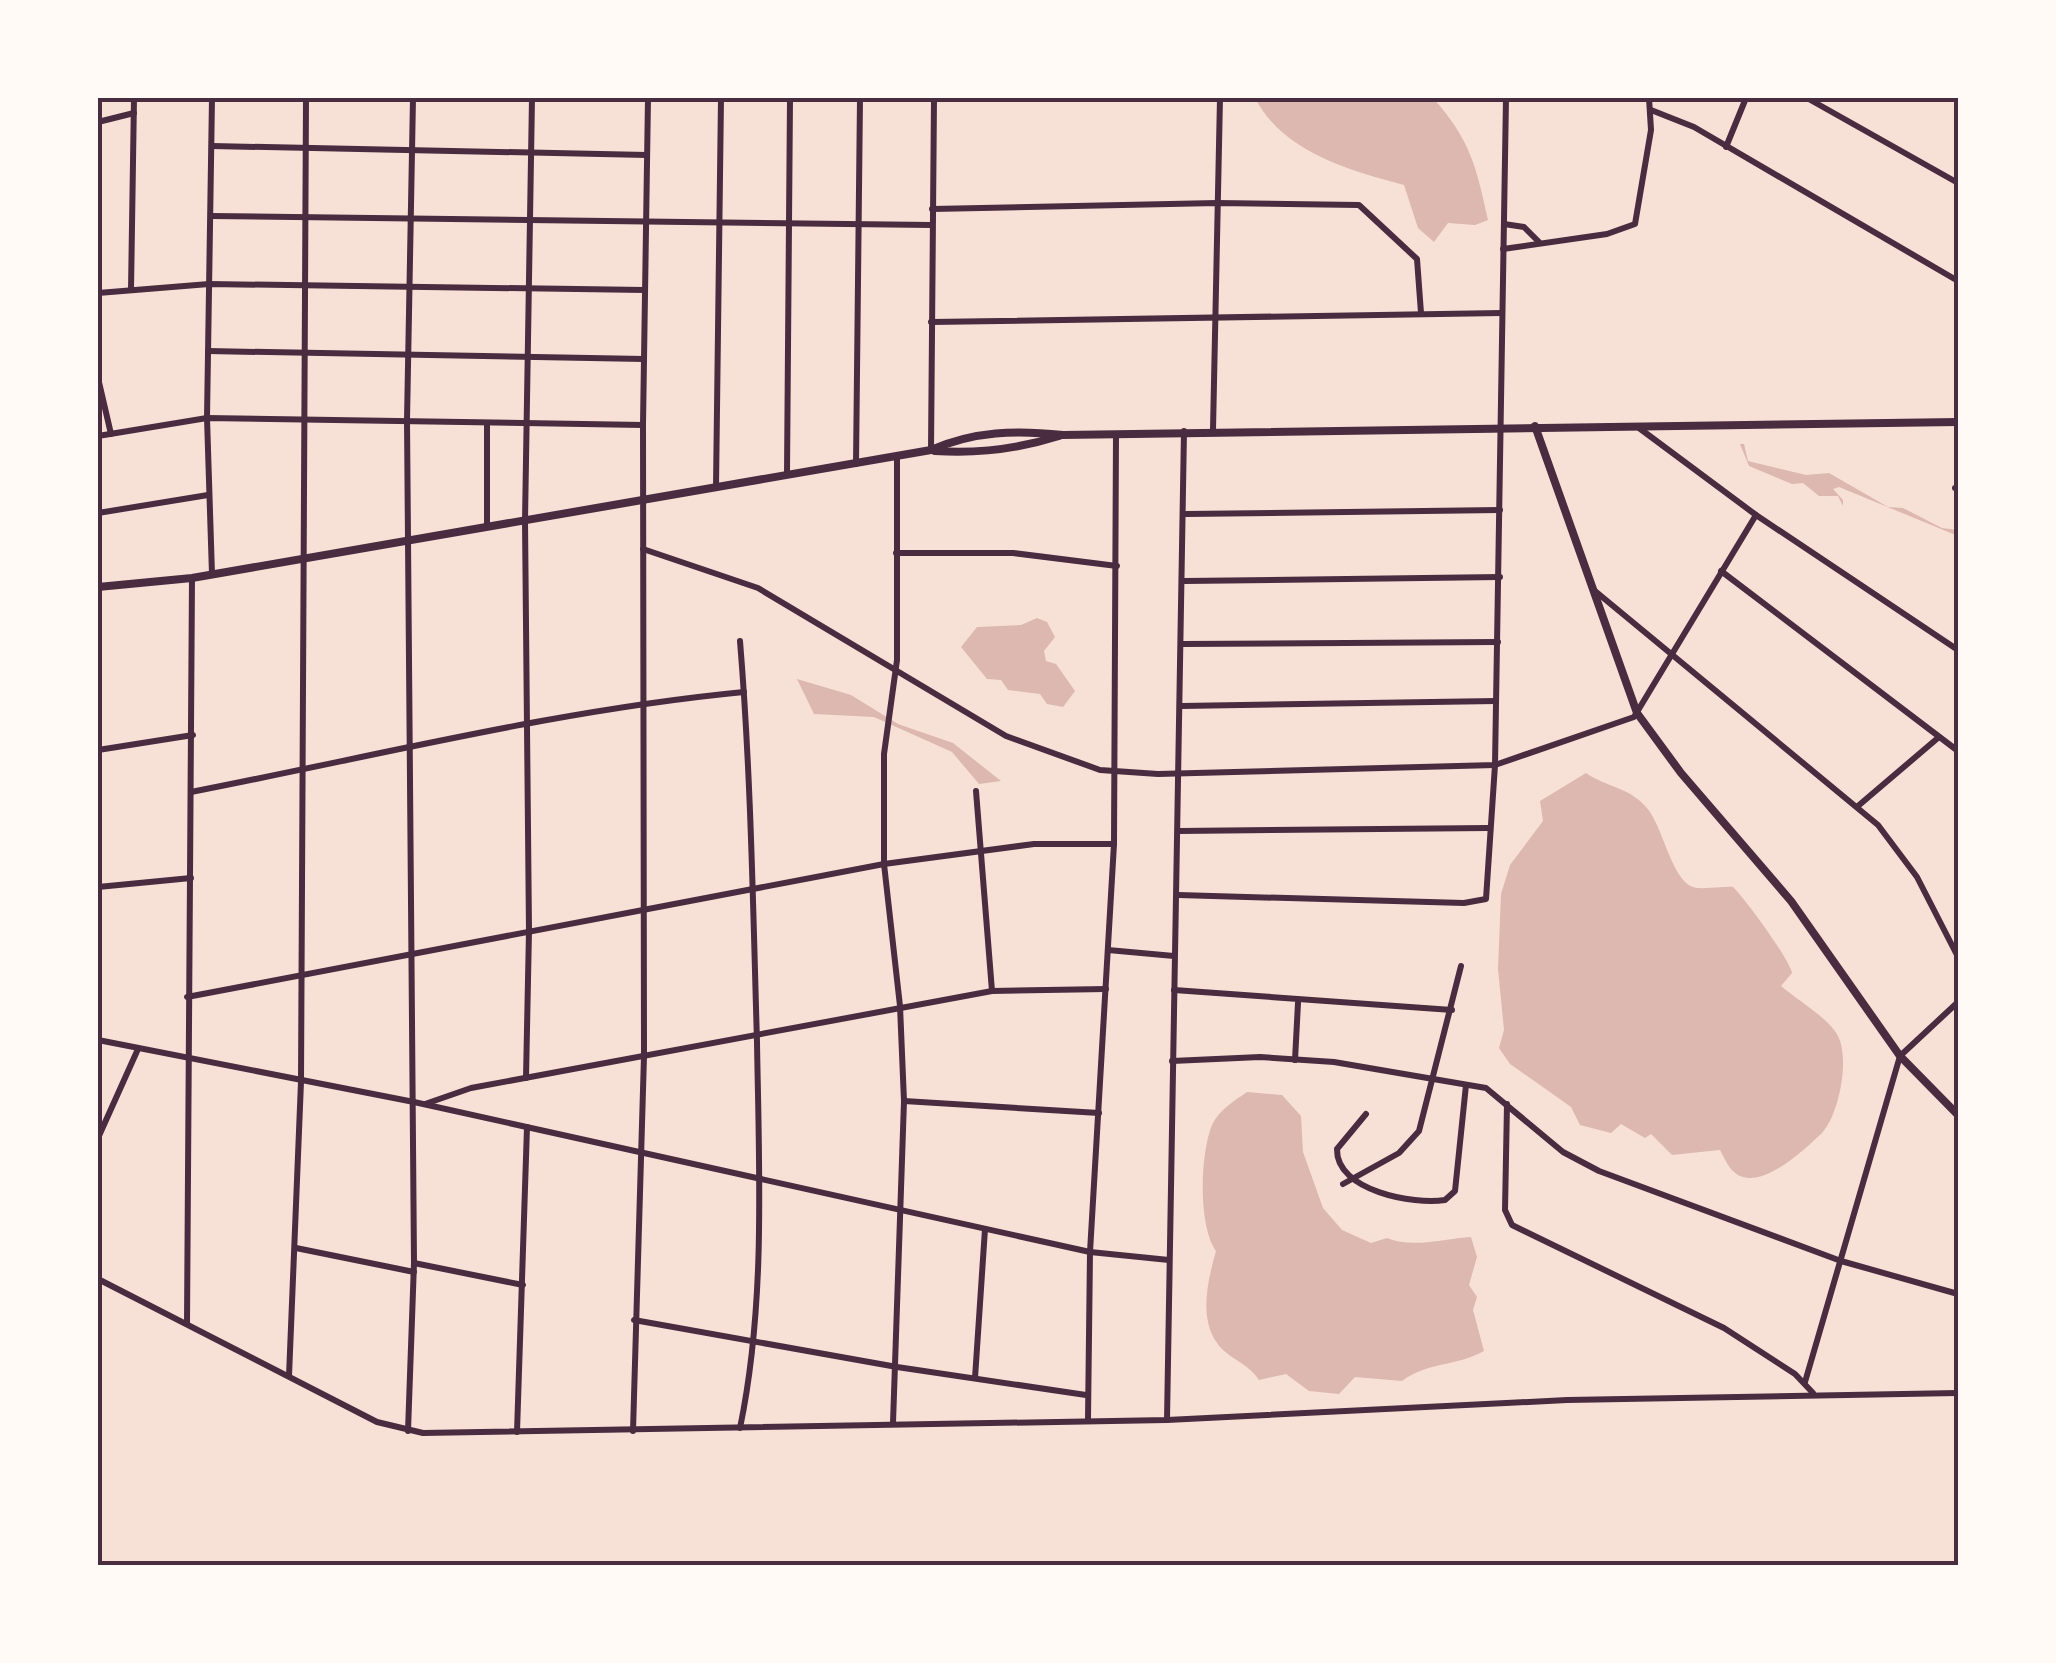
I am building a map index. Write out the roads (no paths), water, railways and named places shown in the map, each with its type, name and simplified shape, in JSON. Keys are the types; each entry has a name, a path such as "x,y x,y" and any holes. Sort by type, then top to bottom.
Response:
{"street":[{"path":"132,290 134,98"},
{"path":"212,98 208,351 212,574"},
{"path":"289,1376 301,1082 306,98"},
{"path":"408,1431 414,1268 412,744 407,539 413,98"},
{"path":"526,1078 530,931 524,722 525,522 532,98"},
{"path":"633,1431 644,1056 643,425 648,98"},
{"path":"716,486 721,98"},
{"path":"787,473 790,98"},
{"path":"856,464 860,98"},
{"path":"931,450 934,98"},
{"path":"1213,430 1220,98"},
{"path":"1178,894 1484,901 1495,765 1506,98"},
{"path":"1504,249 1607,234 1634,224 1652,110 1650,98"},
{"path":"1726,147 1746,98"},
{"path":"1807,98 1823,101 1958,183"},
{"path":"1652,110 1694,127 1958,282"},
{"path":"98,122 134,113"},
{"path":"212,146 647,154"},
{"path":"932,209 1330,202 1369,210 1418,259 1422,281 1420,313"},
{"path":"211,216 932,225"},
{"path":"1504,224 1524,227 1540,244"},
{"path":"98,293 210,284 645,290"},
{"path":"931,322 1502,313"},
{"path":"208,351 644,359"},
{"path":"98,378 111,434"},
{"path":"98,436 208,418 643,425"},
{"path":"486,422 487,527"},
{"path":"98,590 643,503 716,486 931,450 963,436 1022,430 1063,435 1958,422"},
{"path":"1535,426 1637,713 1681,773 1790,901 1900,1056 1958,1115"},
{"path":"1638,427 1756,515 1958,650"},
{"path":"1167,1420 1186,514 1184,431"},
{"path":"1088,1419 1090,1252 1114,844 1116,434"},
{"path":"931,450 966,453 1025,447 1063,435"},
{"path":"894,1423 904,1101 900,1006 884,864 885,733 896,674 897,457"},
{"path":"98,513 208,495"},
{"path":"1186,514 1500,510"},
{"path":"643,549 758,588 896,674 1006,736 1116,773 1495,765 1614,727 1637,713 1756,515"},
{"path":"896,553 1013,553 1117,566"},
{"path":"1721,571 1958,752"},
{"path":"1184,581 1500,577"},
{"path":"187,1323 186,997 191,878 192,578"},
{"path":"1594,590 1858,806 1902,852 1958,957"},
{"path":"740,641 754,888 758,1177 752,1339 740,1428"},
{"path":"1182,644 1498,642"},
{"path":"191,792 524,722 644,701 744,692"},
{"path":"1181,706 1496,702"},
{"path":"98,750 193,734"},
{"path":"1858,806 1938,736"},
{"path":"976,791 992,990"},
{"path":"1178,831 1489,828"},
{"path":"186,997 884,864 981,850 1114,844"},
{"path":"98,886 191,878"},
{"path":"1108,950 1174,956"},
{"path":"1343,1184 1412,1142 1433,1080 1460,966"},
{"path":"425,1104 450,1093 992,990 1106,990"},
{"path":"1174,990 1298,1002 1452,1010"},
{"path":"1295,1060 1298,1002"},
{"path":"1805,1382 1900,1056 1958,1002"},
{"path":"98,1040 425,1104 1090,1252 1170,1260"},
{"path":"98,1138 138,1049"},
{"path":"1172,1060 1358,1064 1486,1088 1563,1152 1599,1172 1841,1261 1958,1294"},
{"path":"1366,1114 1336,1152 1354,1178 1398,1196 1440,1201 1453,1195 1466,1085"},
{"path":"904,1101 1098,1113"},
{"path":"1507,1104 1505,1210 1512,1226 1724,1328 1805,1382 1813,1394"},
{"path":"517,1432 527,1126"},
{"path":"975,1378 986,1229"},
{"path":"296,1248 524,1285"},
{"path":"98,1279 377,1422 408,1431 633,1431 1167,1420 1528,1401 1958,1393"},
{"path":"634,1320 897,1367 1086,1395"}]}
